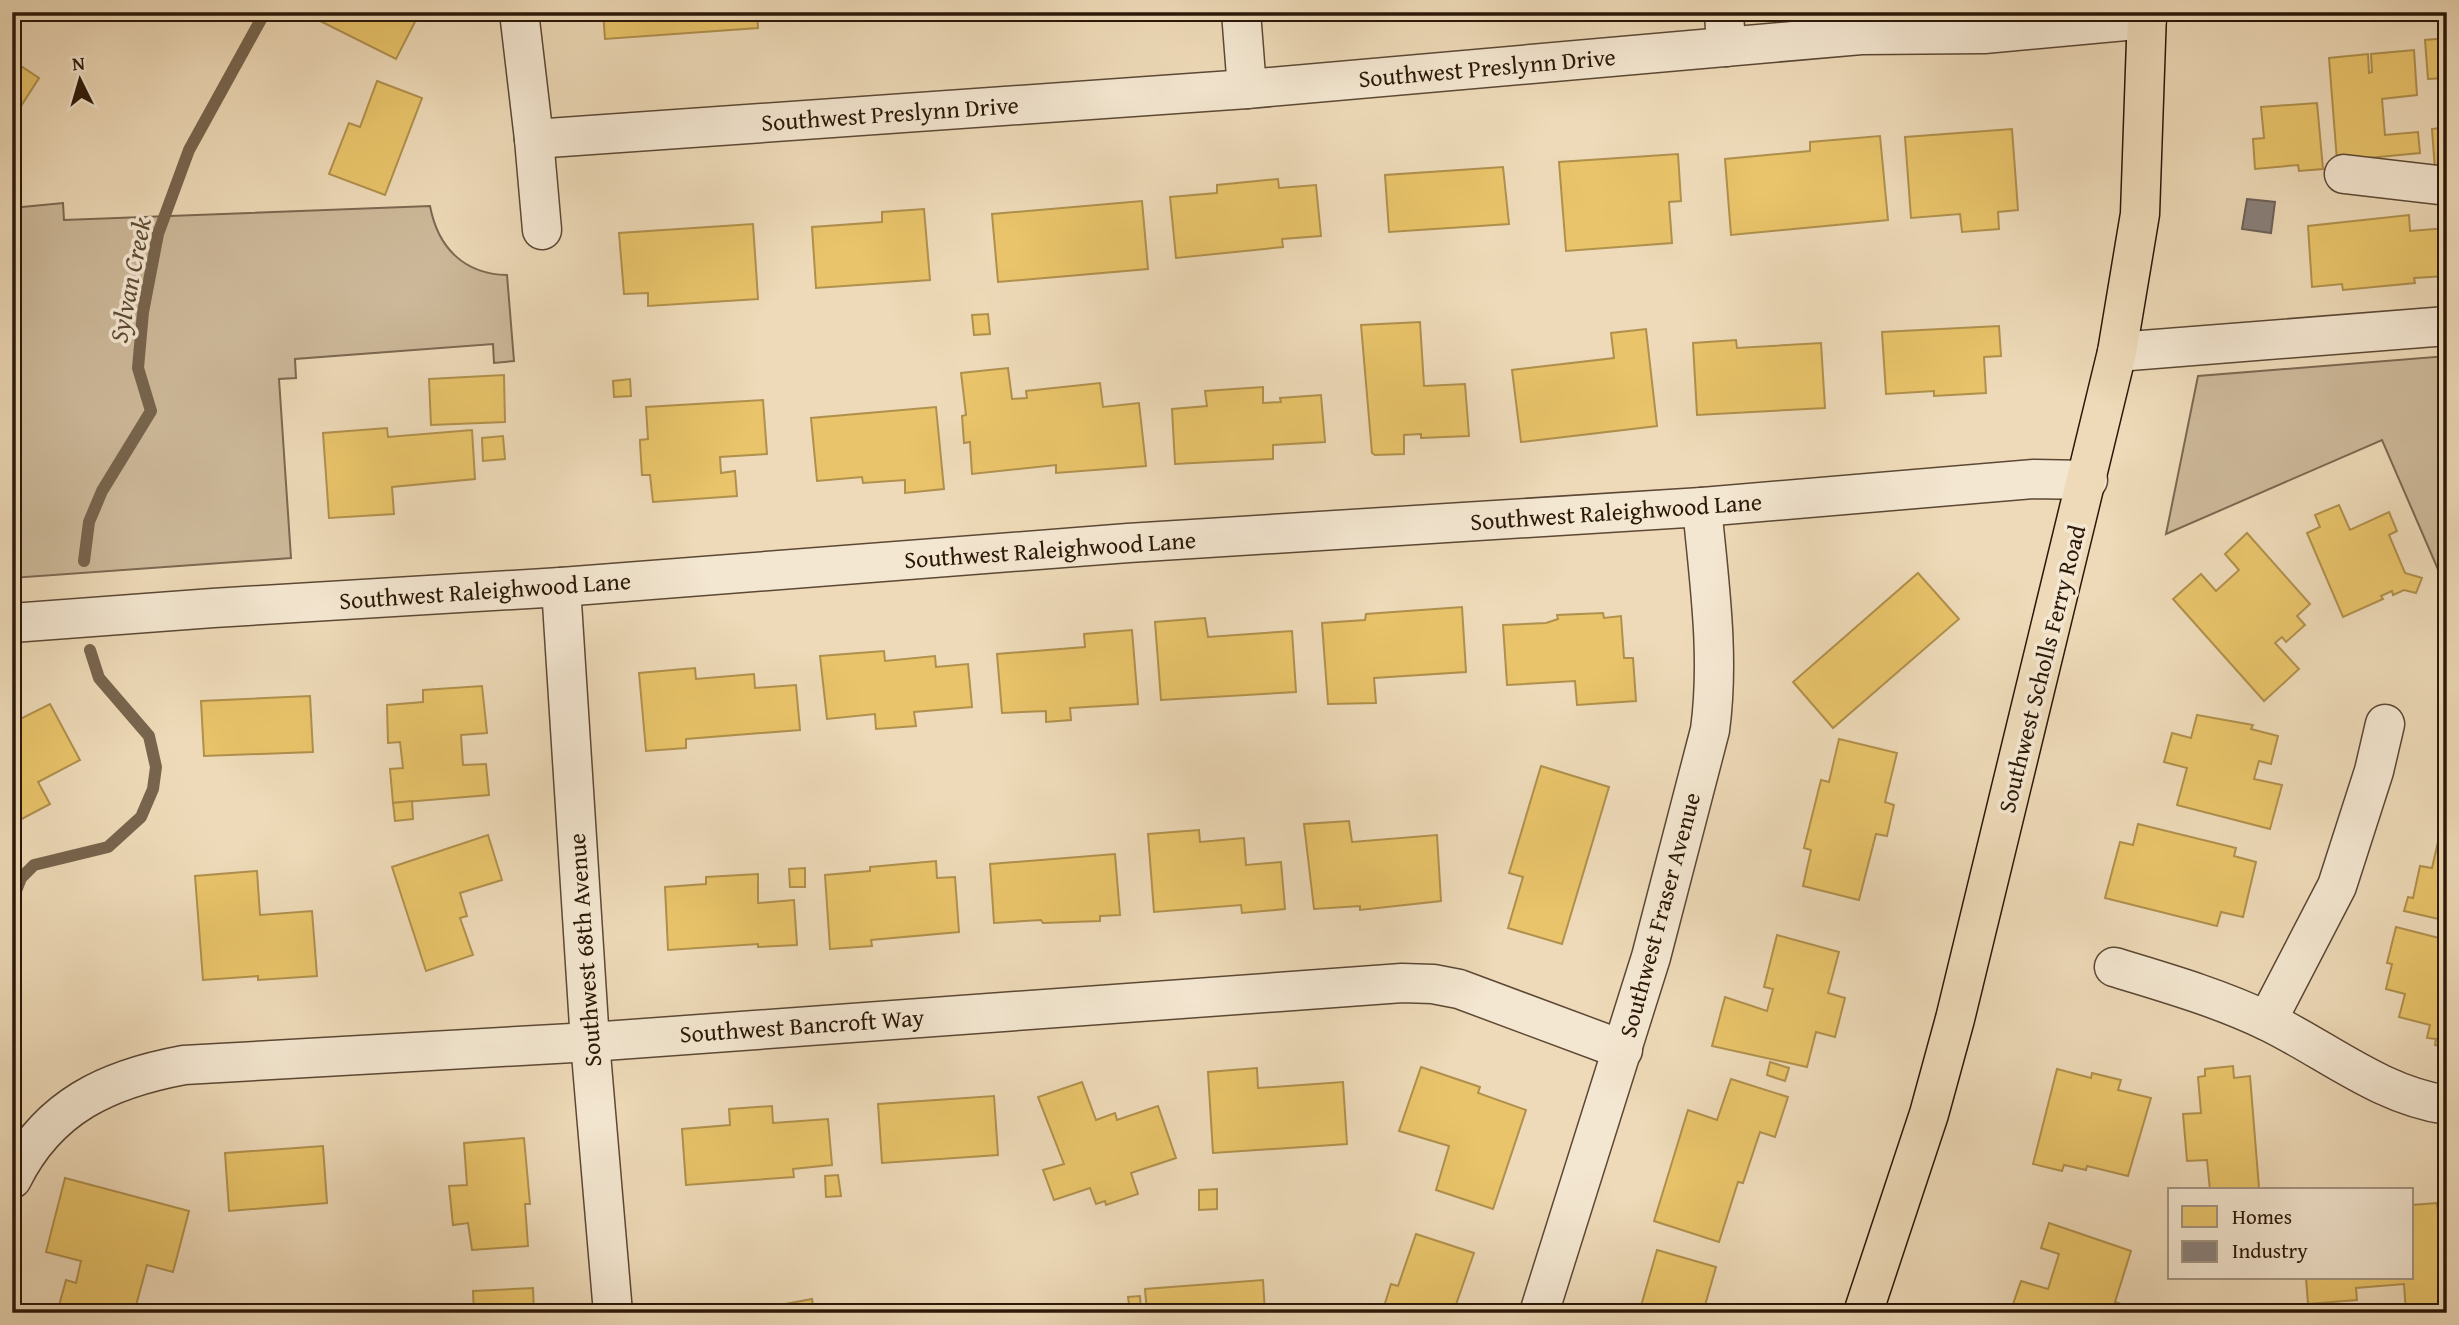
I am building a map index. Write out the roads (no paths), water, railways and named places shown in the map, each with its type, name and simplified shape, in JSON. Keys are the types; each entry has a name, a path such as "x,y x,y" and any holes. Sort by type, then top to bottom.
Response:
{"main road":[{"name":"Southwest Scholls Ferry Road","path":"1863,1313 1939,1079 2118,352 2140,214 2147,16"}],"street":[{"path":"519,12 542,230"},
{"path":"1241,12 1247,89"},
{"name":"Southwest Preslynn Drive","path":"534,139 1247,89 1725,30 1861,35 1984,34 2147,16"},
{"path":"2344,174 2447,186"},
{"path":"2118,352 2447,326"},
{"name":"Southwest Raleighwood Lane","path":"12,624 213,608 561,587 1128,543 1703,507 2034,479 2088,481"},
{"name":"Southwest Fraser Avenue","path":"1539,1313 1623,1050 1710,730 1714,703 1714,637 1703,507"},
{"name":"Southwest 68th Avenue","path":"561,587 590,1042 613,1313"},
{"path":"2267,1021 2336,886 2374,771 2385,724"},
{"path":"2114,967 2208,995 2297,1036 2322,1055 2399,1092 2447,1105"},
{"name":"Southwest Bancroft Way","path":"12,1179 47,1129 71,1105 145,1072 184,1065 590,1042 1402,983 1433,984 1459,989 1623,1050"}],"waterway":[{"name":"Sylvan Creek","path":"84,561 89,522 102,491 151,411 138,368 143,312 158,234 189,150 265,12"},
{"name":"Sylvan Creek","path":"12,901 21,878 34,865 108,847 141,817 153,789 156,767 149,736 99,678 90,650"}]}
